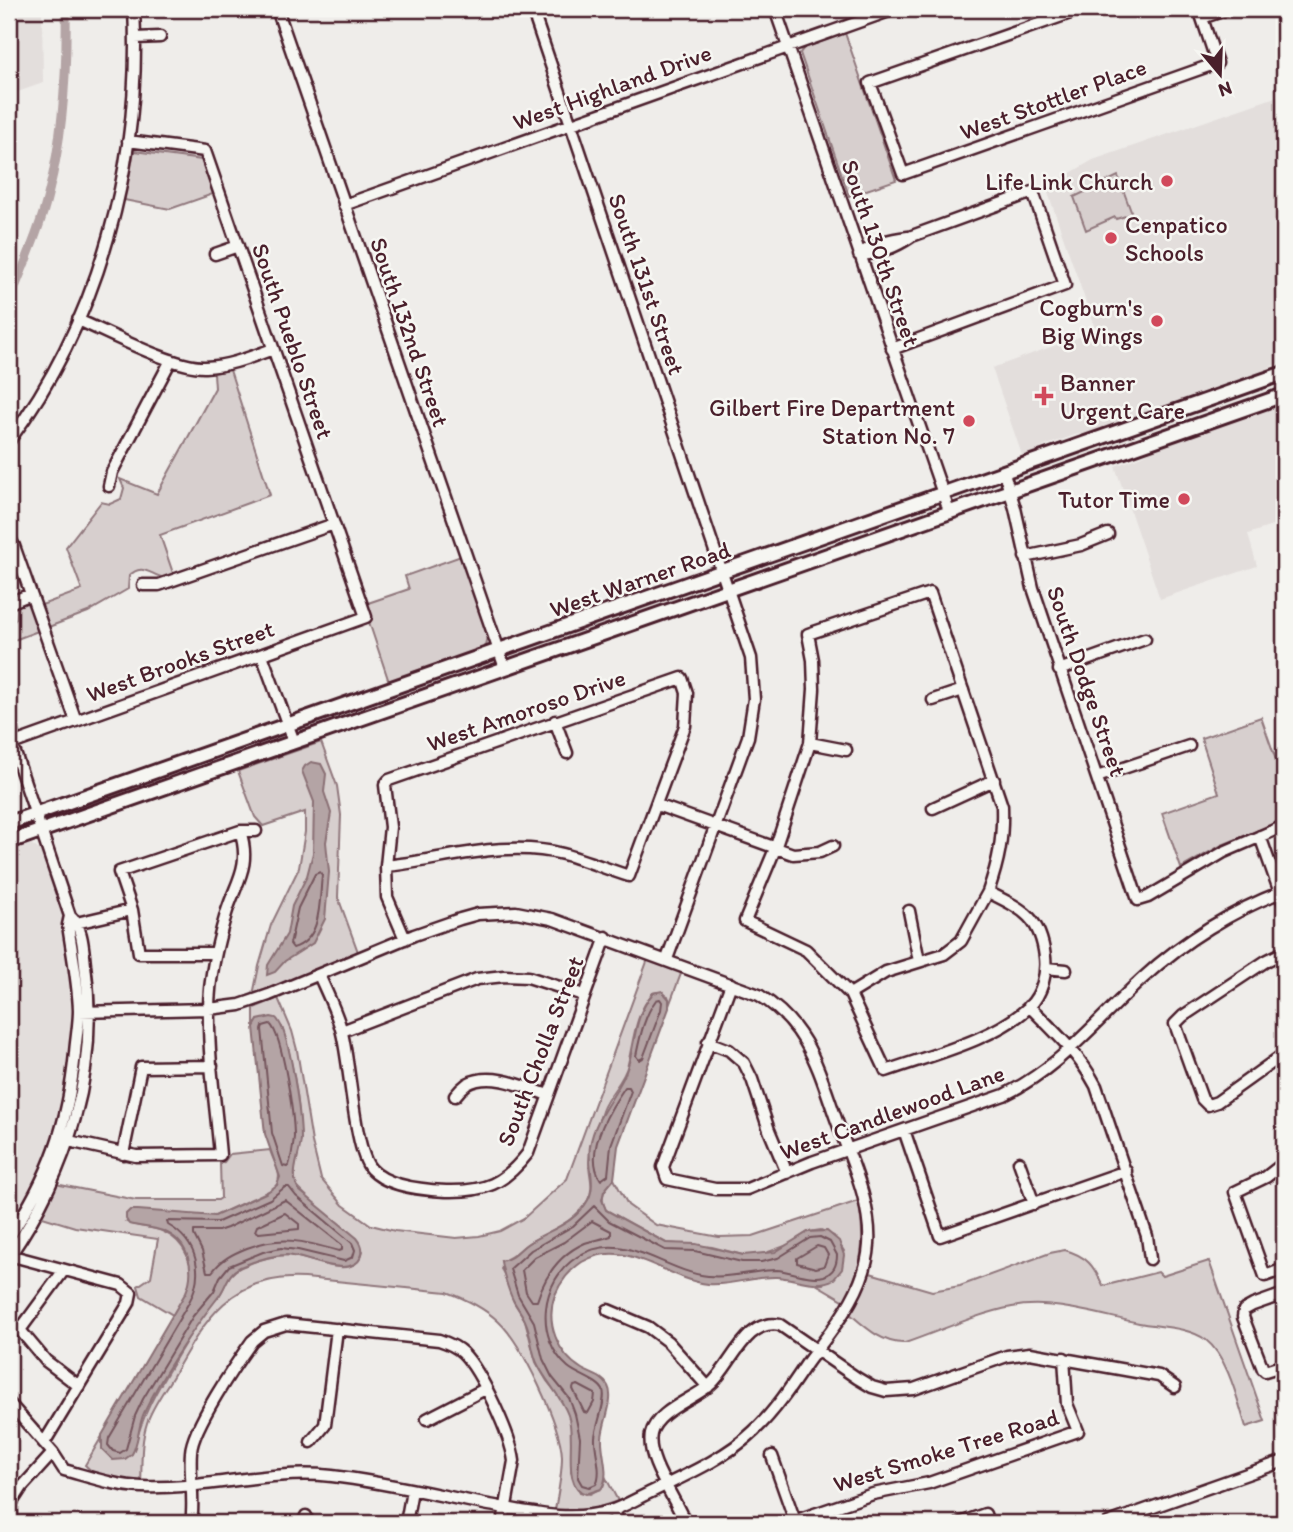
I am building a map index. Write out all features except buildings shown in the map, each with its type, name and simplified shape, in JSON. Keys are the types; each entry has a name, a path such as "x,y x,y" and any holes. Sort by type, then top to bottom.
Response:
{"main road":[{"name":"West Warner Road","path":"9,823 1284,373"},
{"name":"West Warner Road","path":"9,842 1284,395"},
{"path":"1142,424 1151,441"}],"street":[{"path":"9,441 48,381 78,320 96,278 107,240 128,141 134,93 134,9"},
{"name":"South 132nd Street","path":"276,9 505,668"},
{"name":"South 131st Street","path":"532,9 751,658 754,699 748,737 667,959"},
{"name":"South 130th Street","path":"775,9 949,512"},
{"name":"West Highland Drive","path":"344,205 895,9"},
{"name":"West Stottler Place","path":"1082,9 870,83 903,174 1217,63 1200,13"},
{"path":"1200,13 1228,9"},
{"path":"135,38 160,37"},
{"name":"South Pueblo Street","path":"128,141 205,151 366,617"},
{"path":"859,255 872,255 897,246 912,236 1032,192 1065,285 892,349"},
{"path":"215,254 238,246"},
{"path":"78,320 171,360 203,367 225,365 274,349"},
{"path":"109,486 112,472 171,360"},
{"name":"South Dodge Street","path":"1004,473 1033,588 1138,900 1148,897 1210,859 1260,835"},
{"path":"144,585 159,585 334,524"},
{"path":"1025,557 1081,545 1108,534"},
{"path":"9,537 76,721"},
{"path":"850,994 886,972 944,954 961,942 988,892 999,860 1003,837 1002,806 930,593 808,634 813,660 814,689 810,743 775,849 745,921 806,950 850,994 886,1071 971,1041 999,1028 1030,1006 1041,990 1046,968 1038,929 1024,910 988,892"},
{"path":"9,603 31,594"},
{"name":"West Brooks Street","path":"10,745 366,617"},
{"path":"1059,670 1145,639"},
{"path":"262,655 294,742"},
{"name":"West Amoroso Drive","path":"386,866 390,827 385,785 388,780 682,678 687,693 685,726 657,805"},
{"path":"933,700 963,690"},
{"path":"555,721 567,753"},
{"path":"810,743 846,750"},
{"path":"10,745 72,921 84,1012 64,1140 48,1192 9,1256 121,1285 131,1293 129,1303 44,1443"},
{"path":"1097,777 1189,746"},
{"path":"933,808 994,780"},
{"path":"405,939 387,897 386,866 468,852 529,850 561,853 629,876 657,805 793,854 820,852 833,846"},
{"path":"1284,827 1260,835 1282,891 1284,904"},
{"path":"64,1140 123,1154 153,1157 220,1155 209,1009 215,953 227,909 242,872 243,841 240,831"},
{"path":"215,953 139,953 132,910 119,872 240,831 256,831"},
{"name":"West Candlewood Lane","path":"708,1042 663,1165 664,1174 667,1179 676,1182 729,1191 757,1186 847,1150 1004,1095 1024,1085 1072,1048 1168,957 1216,924 1282,891"},
{"path":"72,921 132,910"},
{"path":"909,911 919,961"},
{"path":"9,1403 53,1453 64,1470 115,1483 141,1487 253,1478 330,1476 506,1508 568,1517 590,1516 613,1510 666,1485 719,1455 752,1432 777,1405 849,1305 867,1259 867,1218 847,1150 814,1057 803,1035 779,1007 759,995 667,959 552,919 516,912 478,914 405,939 240,1005 209,1009 84,1012"},
{"name":"South Cholla Street","path":"342,1031 363,1153 370,1169 386,1180 435,1190 469,1191 492,1186 513,1171 528,1153 606,937"},
{"path":"1284,952 1266,961 1175,1024 1202,1099 1208,1105 1217,1102 1284,1054"},
{"path":"1046,968 1066,970"},
{"path":"319,975 342,1031 477,979 528,977 584,995"},
{"path":"731,984 708,1042 729,1049 744,1063 787,1173"},
{"path":"1030,1006 1072,1048 1096,1086 1147,1236 1150,1259"},
{"path":"123,1154 141,1067 212,1066"},
{"path":"455,1096 468,1084 486,1080 508,1082 548,1095"},
{"path":"904,1130 940,1236 1126,1171"},
{"path":"9,1237 64,1140"},
{"path":"1019,1162 1034,1204"},
{"path":"1284,1163 1266,1177 1235,1192 1265,1276 1284,1269"},
{"path":"64,1270 20,1330 46,1361 79,1386"},
{"path":"1284,1294 1252,1305 1244,1310 1243,1317 1263,1370 1284,1365"},
{"path":"608,1310 648,1327 668,1342 708,1387"},
{"path":"191,1523 194,1506 191,1451 196,1433 252,1341 264,1331 286,1324 439,1340 452,1345 471,1364 505,1430 513,1452 514,1461 503,1523"},
{"path":"685,1523 652,1452 651,1432 661,1416 708,1387 720,1376 754,1329 766,1324 780,1325 872,1387 887,1391 925,1386 1017,1354 1030,1353 1159,1376 1175,1387"},
{"path":"311,1442 325,1425 337,1329"},
{"name":"West Smoke Tree Road","path":"791,1522 873,1493 929,1483 1078,1431 1067,1404 1064,1358"},
{"path":"427,1419 485,1389"},
{"path":"12,1523 11,1504 22,1487 53,1453"},
{"path":"772,1456 791,1522"},
{"path":"1108,1523 1284,1461"},
{"path":"405,1523 412,1490"},
{"path":"613,1510 618,1523"},
{"path":"960,1523 986,1519"}],"shaded area":[{"path":"9,9 42,9 43,83 9,95"},
{"path":"845,33 896,180 849,196 800,53 804,48"},
{"path":"1284,94 1284,360 1253,376 1104,430 1075,435 1047,445 1023,458 992,368 1096,331 1046,187 1093,160"},
{"path":"134,151 202,160 213,194 170,209 124,200"},
{"path":"1118,176 1132,214 1116,219 1115,217 1086,230 1074,197"},
{"path":"230,370 270,495 160,535 174,576 165,578 138,570 129,576 128,589 88,612 9,642 9,626 16,619 17,605 27,603 31,609 82,590 66,547 101,502 110,504 121,499 124,488 120,479 157,494 215,388 214,373"},
{"name":"Tutor Time","path":"1284,403 1284,522 1248,534 1257,566 1160,599 1115,466 1166,444"},
{"path":"461,556 488,636 486,647 389,682 369,622 368,603 409,589 405,576"},
{"path":"9,701 20,735 9,739"},
{"path":"1261,717 1284,783 1284,820 1222,845 1181,868 1162,813 1219,793 1201,738"},
{"path":"321,742 337,786 341,815 338,897 358,952 253,995 271,925 299,868 305,832 305,812 263,826 255,817 238,771"},
{"path":"31,844 41,851 63,915 69,942 75,1036 58,1130 40,1176 9,1232 9,851"},
{"path":"648,959 682,971 670,1003 668,996 657,992 653,993 642,1009 626,1070 602,1111 594,1137 589,1157 591,1186 588,1200 570,1219 501,1261 501,1269 514,1302 525,1320 536,1362 563,1401 569,1416 573,1439 571,1472 580,1492 590,1494 603,1487 606,1478 618,1501 590,1510 555,1510 562,1457 555,1425 529,1365 508,1332 486,1312 447,1292 305,1278 280,1278 258,1283 224,1304 210,1319 185,1355 149,1417 142,1447 141,1487 101,1480 85,1465 101,1438 101,1443 134,1449 142,1422 159,1387 198,1322 236,1269 264,1259 288,1255 331,1266 351,1266 358,1261 363,1251 296,1186 300,1123 289,1053 282,1027 255,1023 254,1027 254,1008 278,998 297,1050 321,1179 343,1205 371,1225 395,1231 456,1238 479,1236 500,1231 524,1218 567,1179"},
{"path":"270,1150 279,1175 273,1189 215,1216 127,1222 164,1232 177,1241 187,1254 191,1278 173,1315 141,1296 138,1286 151,1277 158,1239 75,1227 39,1216 55,1184 136,1200 218,1200 221,1198 220,1163 230,1154"},
{"path":"614,1179 628,1205 656,1225 719,1237 753,1236 858,1201 862,1228 861,1252 856,1276 845,1301 816,1284 823,1284 844,1251 834,1236 821,1230 808,1232 788,1245 760,1255 743,1255 712,1247 666,1243 606,1210 604,1193"},
{"path":"1065,1250 1079,1255 1089,1263 1103,1286 1158,1272 1162,1276 1209,1261 1265,1421 1246,1427 1231,1380 1220,1357 1206,1340 1183,1330 1059,1306 1027,1305 985,1314 905,1343 897,1343 875,1334 850,1314 870,1273 932,1291 960,1286"}],"water":[{"path":"311,762 321,764 326,774 324,792 331,813 326,842 329,872 325,919 313,943 285,961 275,972 267,975 268,965 287,934 292,906 307,876 313,853 314,802 302,771"},
{"path":"662,991 669,999 669,1008 618,1146 614,1179 604,1191 602,1200 606,1210 666,1243 696,1244 743,1255 775,1252 808,1232 827,1231 839,1241 844,1255 842,1269 834,1279 820,1283 768,1277 708,1284 692,1281 630,1256 614,1254 598,1255 574,1269 563,1281 552,1305 555,1336 573,1363 600,1378 610,1391 602,1438 604,1483 601,1489 586,1494 573,1482 568,1415 536,1360 528,1328 511,1296 501,1261 569,1221 588,1200 592,1187 589,1153 592,1136 629,1064 641,1013 653,993"},
{"path":"271,1017 277,1019 283,1031 294,1079 301,1139 295,1173 297,1185 300,1191 357,1238 362,1247 361,1257 356,1264 338,1267 281,1255 236,1270 160,1382 142,1418 132,1454 125,1459 113,1460 102,1449 102,1435 186,1292 190,1274 188,1256 179,1241 163,1231 129,1224 126,1214 130,1210 138,1210 215,1216 266,1193 277,1185 280,1177 265,1134 254,1027 258,1020"}],"waterway":[{"path":"9,303 41,220 54,169 64,100 66,9"}],"place":[{"name":"Life Link Church","path":"1167,181"},
{"name":"Cenpatico Schools","path":"1111,238"},
{"name":"Cogburn's Big Wings","path":"1157,321"},
{"name":"Banner Urgent Care","path":"1044,396"},
{"name":"Gilbert Fire Department Station No. 7","path":"969,421"},
{"name":"Tutor Time","path":"1184,499"}]}
